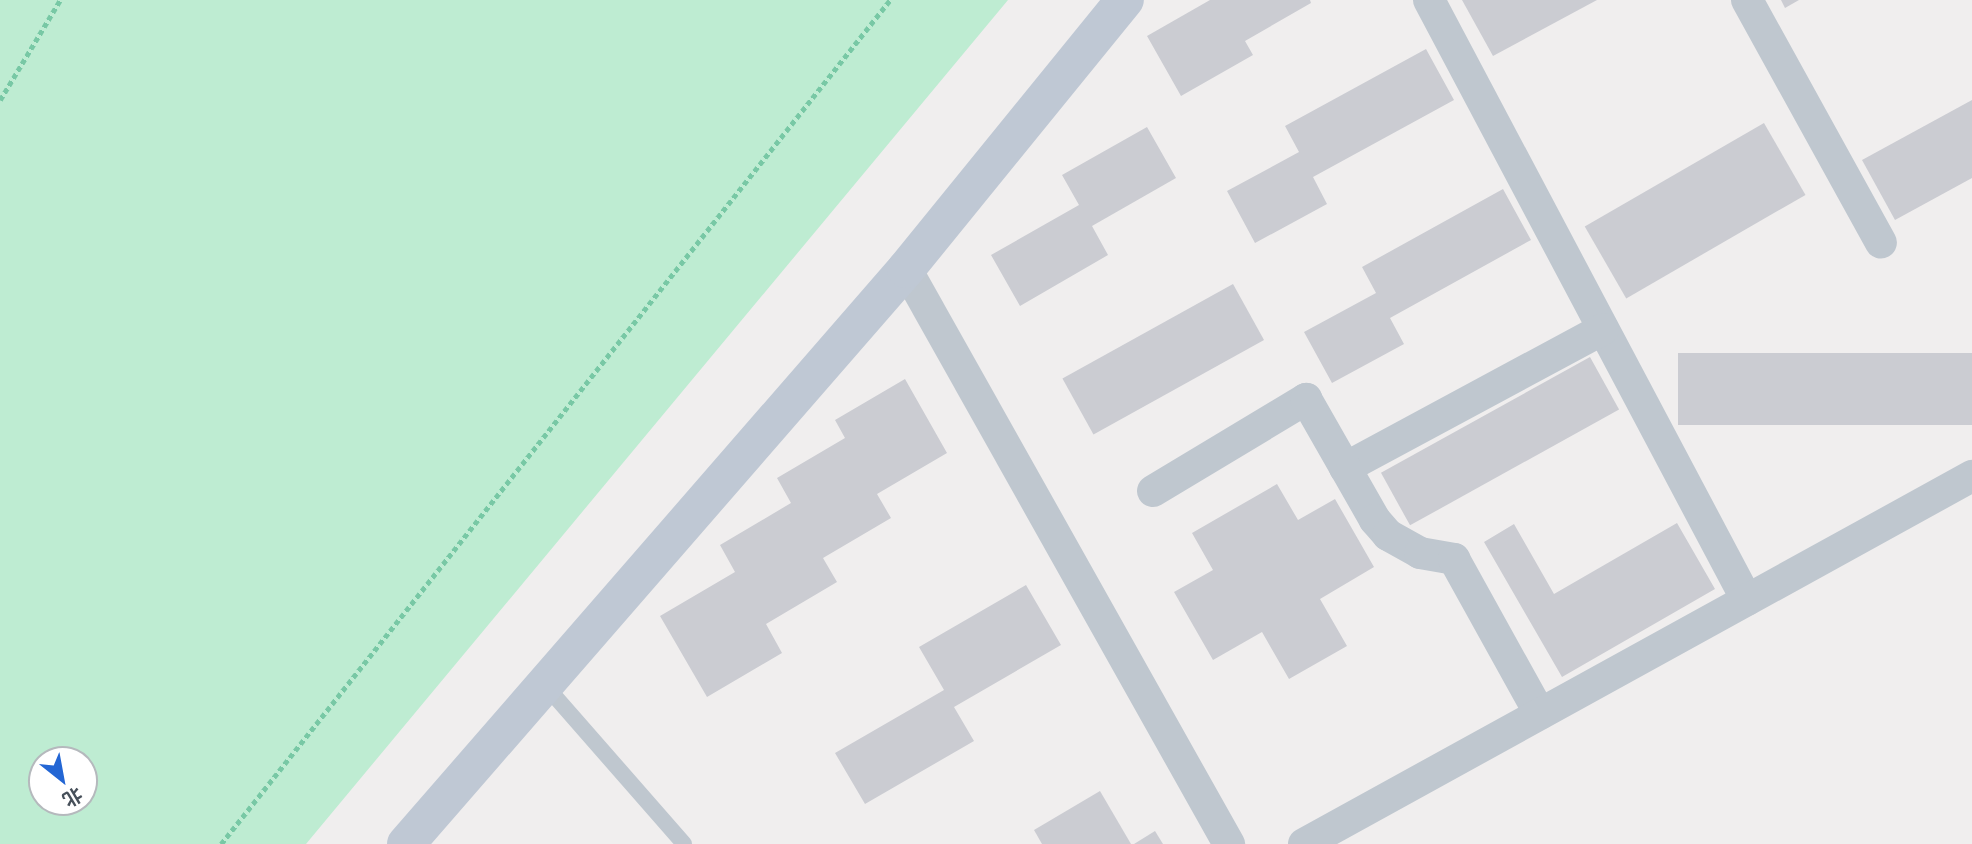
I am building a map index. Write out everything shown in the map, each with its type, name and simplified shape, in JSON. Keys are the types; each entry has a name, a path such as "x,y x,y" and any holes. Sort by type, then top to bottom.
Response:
{"main road":[{"path":"406,844 906,269 1125,0"}],"street":[{"path":"1429,0 1747,600"},
{"path":"1746,0 1881,243"},
{"path":"906,269 1229,844"},
{"path":"1345,468 1603,328"},
{"path":"1153,491 1306,399 1375,520 1388,535 1420,553 1454,559 1540,714"},
{"path":"1304,844 1972,476"}],"lane":[{"path":"545,685 684,844"}],"path":[{"path":"0,100 60,0"},
{"path":"221,844 890,0"}],"green space":[{"path":"0,0 1008,0 306,844 0,844"}],"building":[{"path":"1210,0 1310,0 1311,3 1245,41 1253,55 1181,96 1147,36"},
{"path":"1462,0 1597,0 1493,56"},
{"path":"1781,0 1799,0 1785,8"},
{"path":"1426,49 1454,100 1313,177 1327,204 1255,243 1227,191 1299,152 1285,126"},
{"path":"1972,100 1972,178 1895,220 1862,160"},
{"path":"1764,123 1806,195 1626,298 1585,226"},
{"path":"1147,127 1176,178 1092,226 1108,255 1020,306 991,255 1079,205 1062,175"},
{"path":"1503,189 1531,240 1390,318 1404,344 1332,383 1304,332 1376,293 1362,267"},
{"path":"1233,284 1264,340 1093,435 1062,379"},
{"path":"1678,353 1972,353 1972,425 1678,425"},
{"path":"1590,357 1619,409 1410,525 1381,473"},
{"path":"905,379 947,453 877,494 891,518 823,558 837,582 766,624 782,653 707,697 660,616 735,572 720,545 791,503 777,478 845,438 835,420"},
{"path":"1277,484 1298,520 1335,499 1374,567 1320,599 1347,646 1289,679 1262,632 1213,660 1174,592 1213,570 1192,533"},
{"path":"1677,523 1715,589 1562,677 1484,542 1514,524 1554,594"},
{"path":"1026,585 1061,645 954,707 974,741 865,804 835,753 944,690 919,647"},
{"path":"1100,791 1131,844 1042,844 1034,830"},
{"path":"1155,831 1163,844 1134,844"}]}
